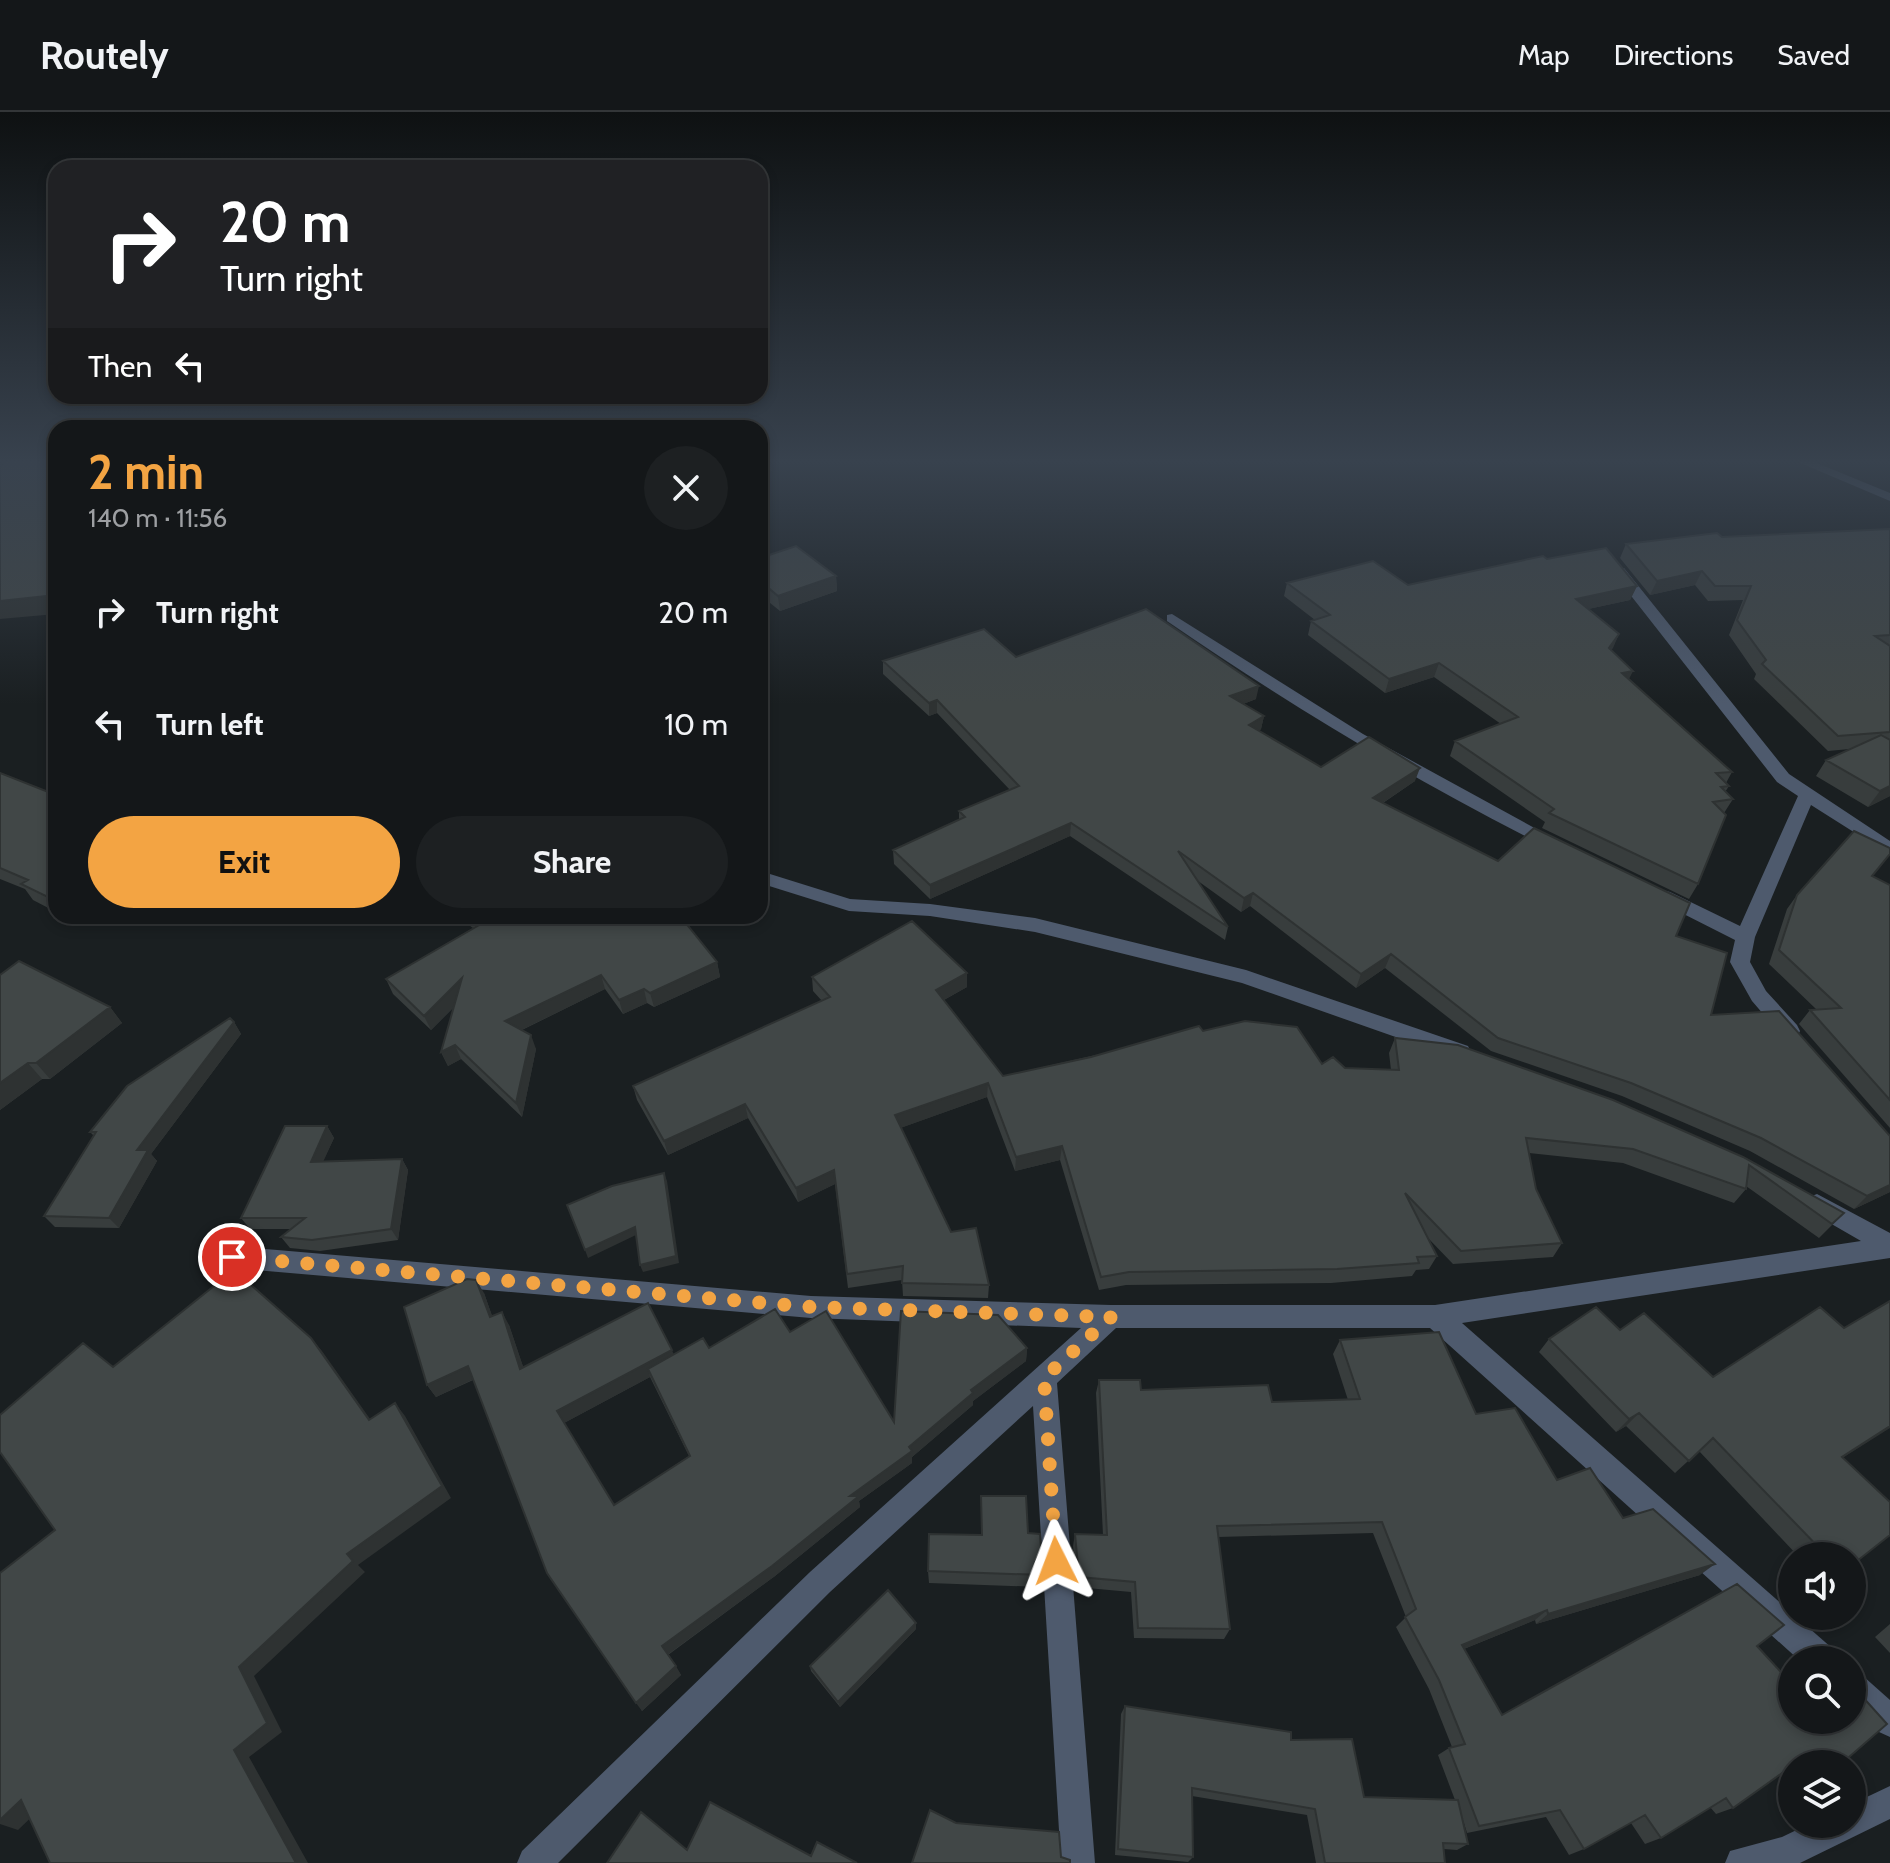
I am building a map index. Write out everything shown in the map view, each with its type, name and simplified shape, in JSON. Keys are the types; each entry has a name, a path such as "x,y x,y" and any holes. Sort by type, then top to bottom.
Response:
{"street":[{"path":"1609,558 1783,778 1806,797 1890,849"},
{"path":"1172,618 1253,674 1466,801 1566,850"},
{"path":"1799,1041 1759,996 1740,962 1745,937 1806,797"},
{"path":"768,880 849,905 930,910 1035,925 1246,977 1481,1059"},
{"path":"1653,891 1745,937"},
{"path":"1795,1192 1890,1246"},
{"path":"232,1257 811,1307 1111,1317 1435,1316 1890,1246"},
{"path":"1435,1316 1806,1646"},
{"path":"534,1863 820,1582 1111,1317"},
{"path":"1044,1378 1078,1863"},
{"path":"1866,1700 1890,1721"},
{"path":"1866,1814 1890,1802"},
{"path":"1742,1863 1785,1853 1816,1838"}],"building":[{"path":"0,541 48,541 48,596 0,601"},
{"path":"1653,541 1890,541 1890,635 1875,636 1890,646 1890,732 1838,736 1762,664 1766,660 1737,620 1751,586 1715,586 1702,571 1657,581 1626,544"},
{"path":"796,546 836,576 778,596 768,588 768,555"},
{"path":"1606,548 1637,586 1576,599 1619,634 1609,648 1633,671 1622,673 1732,772 1716,773 1729,786 1721,787 1733,799 1713,802 1726,815 1698,884 1549,813 1554,809 1455,741 1518,717 1439,663 1389,679 1311,621 1330,615 1287,583 1373,561 1408,585 1543,556 1547,559"},
{"path":"1146,609 1259,686 1230,696 1264,716 1249,725 1321,767 1369,737 1420,768 1373,798 1498,861 1534,828 1690,903 1676,936 1727,953 1711,1015 1779,1011 1890,1136 1890,1185 1867,1196 1761,1138 1631,1083 1498,1038 1391,954 1361,974 1253,893 1244,898 1178,851 1228,927 1071,823 930,885 893,850 965,817 959,811 1019,786 937,700 929,703 883,661 984,629 1016,657"},
{"path":"1881,735 1890,740 1890,786 1880,791 1826,760"},
{"path":"0,773 48,792 48,897 21,884 28,880 0,868"},
{"path":"1854,831 1890,848 1890,854 1872,876 1890,885 1890,1100 1810,1010 1841,1008 1779,950 1797,895"},
{"path":"912,921 967,973 936,990 1003,1076 1091,1057 1199,1026 1203,1031 1245,1021 1297,1027 1322,1064 1333,1057 1345,1068 1399,1070 1395,1038 1458,1045 1613,1100 1743,1157 1844,1213 1832,1224 1749,1165 1746,1189 1633,1149 1526,1138 1536,1189 1562,1243 1461,1251 1405,1193 1437,1256 1417,1257 1419,1263 1337,1269 1129,1272 1101,1277 1062,1146 1016,1157 988,1083 895,1115 951,1232 976,1228 989,1285 902,1283 903,1266 847,1274 834,1170 796,1188 745,1104 664,1141 633,1086 830,997 812,977"},
{"path":"481,924 687,924 717,962 650,993 644,989 619,1000 601,975 505,1021 531,1035 516,1103 455,1045 441,1052 462,978 424,1016 386,979"},
{"path":"19,961 110,1007 36,1063 28,1063 0,1083 0,975"},
{"path":"230,1018 234,1022 137,1150 148,1150 109,1218 44,1216 96,1132 90,1132 127,1086"},
{"path":"285,1126 327,1126 311,1162 402,1159 391,1229 312,1240 281,1237 305,1218 241,1218"},
{"path":"664,1173 676,1256 640,1265 635,1227 585,1250 567,1205 612,1186"},
{"path":"234,1270 311,1338 369,1420 395,1403 442,1486 347,1554 353,1561 239,1667 267,1723 234,1750 296,1863 50,1863 21,1800 0,1820 0,1573 55,1530 0,1452 0,1415 83,1343 113,1367"},
{"path":"467,1279 476,1280 490,1317 502,1312 520,1369 648,1303 672,1350 557,1411 614,1505 690,1456 648,1369 703,1338 709,1348 775,1309 790,1332 826,1311 894,1422 901,1311 998,1315 1027,1348 971,1390 973,1393 909,1447 912,1451 850,1496 859,1496 772,1566 662,1646 676,1666 636,1703 547,1573 468,1366 427,1385 404,1307"},
{"path":"1890,1301 1890,1426 1842,1457 1890,1502 1890,1535 1866,1554 1866,1542 1813,1542 1713,1438 1689,1461 1639,1413 1629,1419 1549,1339 1596,1307 1620,1330 1644,1313 1713,1377 1820,1307 1844,1328"},
{"path":"1439,1332 1476,1414 1515,1408 1557,1480 1590,1468 1623,1518 1653,1509 1715,1564 1548,1614 1547,1610 1462,1645 1502,1715 1737,1584 1778,1620 1778,1630 1757,1646 1778,1669 1778,1734 1866,1734 1866,1701 1887,1724 1857,1750 1778,1750 1778,1776 1733,1808 1726,1798 1661,1838 1645,1815 1584,1849 1560,1810 1479,1826 1449,1748 1465,1744 1439,1680 1405,1617 1416,1609 1382,1522 1217,1526 1230,1629 1138,1628 1135,1582 1079,1577 1075,1534 1107,1535 1099,1380 1140,1380 1141,1390 1268,1385 1272,1402 1360,1399 1340,1340"},
{"path":"981,1496 1026,1496 1028,1533 1040,1534 1043,1575 928,1571 929,1534 982,1535"},
{"path":"888,1590 916,1623 838,1702 810,1666"},
{"path":"1125,1706 1291,1732 1291,1740 1352,1739 1364,1797 1458,1800 1468,1844 1443,1843 1445,1863 1325,1863 1315,1809 1192,1788 1193,1857 1118,1849"},
{"path":"710,1802 811,1856 817,1842 857,1863 607,1863 641,1812 687,1850"},
{"path":"930,1810 956,1823 1059,1832 1061,1857 1070,1860 1070,1863 912,1863"}],"route":[{"path":"232,1257 811,1307 1111,1317 1044,1378 1056,1561"}]}
